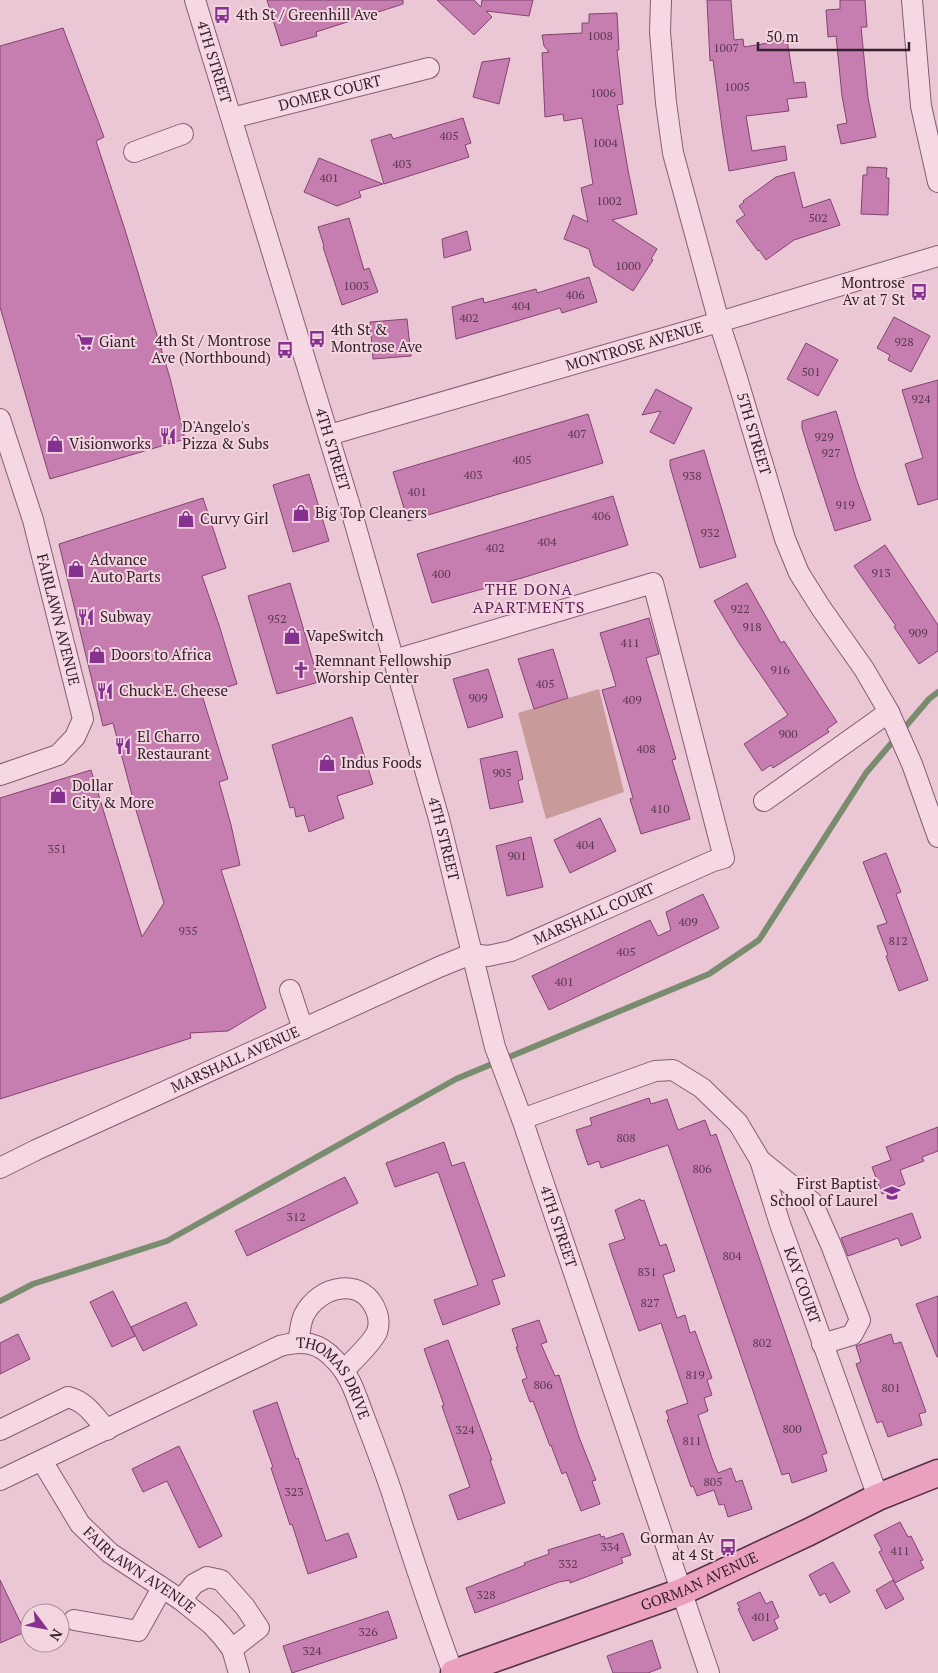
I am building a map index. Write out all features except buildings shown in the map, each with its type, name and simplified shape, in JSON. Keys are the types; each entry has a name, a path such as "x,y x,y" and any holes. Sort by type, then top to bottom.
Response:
{"main road":[{"name":"GORMAN AVENUE","path":"453,1673 681,1592 809,1532 878,1497 938,1473"}],"street":[{"name":"4TH STREET","path":"195,0 329,435 394,660 439,819 494,1047 522,1119 709,1673"},
{"name":"5TH STREET","path":"660,0 660,32 666,103 673,153 719,322 791,554 812,594 864,670 888,712 909,757 938,837"},
{"path":"912,0 921,106 938,182"},
{"name":"DOMER COURT","path":"232,118 429,68"},
{"path":"134,152 183,134"},
{"name":"MONTROSE AVENUE","path":"329,435 719,322 938,256"},
{"name":"FAIRLAWN AVENUE","path":"0,419 33,520 83,719 75,737 58,755 0,775"},
{"name":"MARSHALL COURT","path":"394,660 652,583 724,858 713,861 511,951 488,956 471,954"},
{"path":"764,801 888,712"},
{"name":"MARSHALL AVENUE","path":"0,1168 471,954"},
{"path":"290,990 303,1029"},
{"name":"KAY COURT","path":"522,1119 655,1071 673,1070 702,1088 738,1123 760,1160 822,1344 878,1497"},
{"path":"760,1160 812,1202 860,1320 852,1335 822,1344"},
{"path":"298,1342 303,1316 314,1300 336,1288 356,1289 366,1294 375,1306 379,1319 377,1332 344,1370"},
{"name":"THOMAS DRIVE","path":"0,1480 280,1346 306,1342 322,1349 335,1360 344,1370 352,1384 378,1452 427,1602 453,1673"},
{"path":"0,1430 68,1397 78,1400 86,1406 107,1430"},
{"name":"FAIRLAWN AVENUE","path":"42,1461 80,1524 110,1553 181,1600 212,1625 232,1650 239,1673"},
{"path":"181,1600 194,1584 207,1577 221,1580 245,1607 259,1628 232,1650"},
{"path":"74,1620 138,1631 162,1588"}],"shaded area":[{"path":"599,689 624,792 546,819 518,713"}],"waterway":[{"path":"0,1301 33,1284 167,1241 456,1079 709,974 759,940 866,773 929,699 938,692"}],"place":[{"name":"4th St / Greenhill Ave","path":"222,15"},
{"name":"Montrose Av at 7 St","path":"919,292"},
{"name":"4th St & Montrose Ave","path":"317,339"},
{"name":"Giant","path":"85,342"},
{"name":"4th St / Montrose Ave (Northbound)","path":"285,350"},
{"name":"D'Angelo's Pizza & Subs","path":"168,436"},
{"name":"Visionworks","path":"55,444"},
{"name":"Big Top Cleaners","path":"301,513"},
{"name":"Curvy Girl","path":"186,519"},
{"name":"Advance Auto Parts","path":"76,569"},
{"name":"Subway","path":"86,617"},
{"name":"VapeSwitch","path":"292,636"},
{"name":"Doors to Africa","path":"97,655"},
{"name":"Remnant Fellowship Worship Center","path":"301,670"},
{"name":"Chuck E. Cheese","path":"105,691"},
{"name":"El Charro Restaurant","path":"123,746"},
{"name":"Indus Foods","path":"327,763"},
{"name":"Dollar City & More","path":"58,795"},
{"name":"First Baptist School of Laurel","path":"892,1193"},
{"name":"Gorman Av at 4 St","path":"728,1547"}],"district":[{"name":"THE DONA APARTMENTS","path":"529,598"}]}
